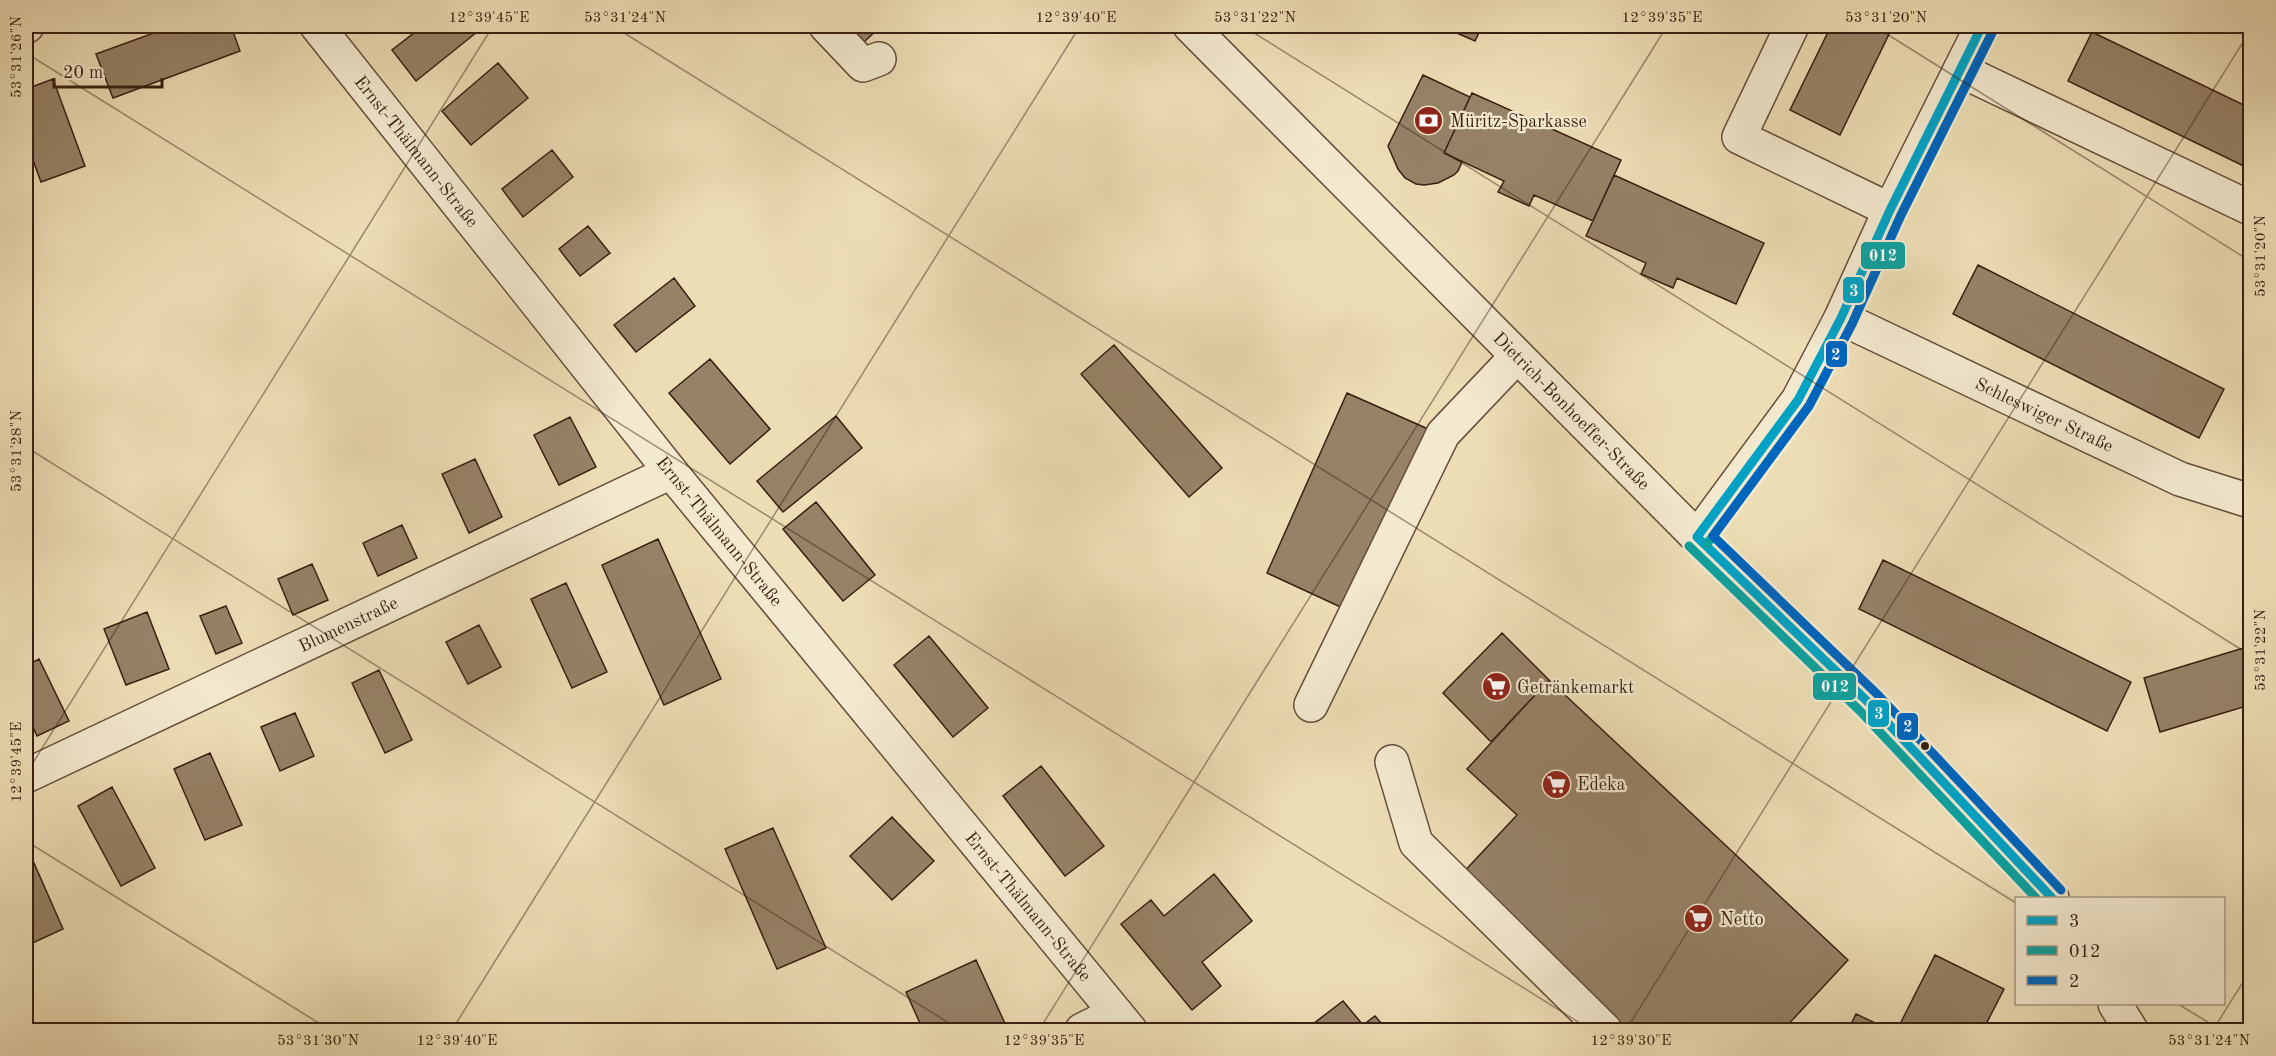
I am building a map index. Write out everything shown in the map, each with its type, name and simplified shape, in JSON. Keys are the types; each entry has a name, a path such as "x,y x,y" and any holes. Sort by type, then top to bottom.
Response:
{"street":[{"name":"Ernst-Thälmann-Straße","path":"317,26 671,472 1123,1022"},
{"path":"826,26 863,65 879,59"},
{"name":"Dietrich-Bonhoeffer-Straße","path":"1190,26 1697,537 1869,703 2051,897"},
{"path":"1792,26 1739,137 1890,210"},
{"path":"1697,537 1798,400 1841,318 1890,210 1982,26"},
{"path":"1960,70 2250,208"},
{"name":"Schleswiger Straße","path":"1841,318 2180,479 2250,501"},
{"path":"1311,705 1443,434 1518,356"},
{"name":"Blumenstraße","path":"26,776 671,472"},
{"path":"1392,762 1416,843 1605,1030"},
{"path":"2116,1005 2130,1030"},
{"path":"1082,1030 1123,1022"}],"building":[{"path":"173,26 231,26 240,51 113,98 96,54"},
{"path":"423,26 471,26 477,32 416,81 392,50"},
{"path":"847,26 881,26 864,42"},
{"path":"1441,26 1482,26 1475,41"},
{"path":"1831,26 1893,26 1840,135 1790,110"},
{"path":"2092,32 2250,108 2250,169 2068,81"},
{"path":"498,63 528,98 471,145 442,111"},
{"name":"Müritz-Sparkasse","path":"1423,75 1470,97 1444,153 1462,162 1458,171 1438,183 1424,185 1416,184 1405,178 1398,169 1388,146"},
{"path":"53,79 85,166 41,182 26,141 26,89"},
{"path":"1472,93 1621,160 1593,221 1534,195 1529,206 1498,192 1504,181 1444,153"},
{"path":"552,150 573,177 523,217 502,189"},
{"path":"1614,175 1764,243 1736,304 1677,278 1673,288 1641,274 1646,263 1586,236"},
{"path":"588,226 610,253 580,276 559,249"},
{"path":"1978,265 2224,389 2199,438 1953,314"},
{"path":"674,278 695,306 636,352 614,325"},
{"path":"1114,345 1222,468 1189,497 1081,374"},
{"path":"710,359 770,429 730,464 669,393"},
{"path":"1347,393 1428,429 1347,610 1267,573"},
{"path":"836,416 862,448 783,512 757,481"},
{"path":"570,417 596,467 559,485 534,435"},
{"path":"475,459 502,517 469,533 442,474"},
{"path":"816,502 875,575 843,601 783,529"},
{"path":"402,525 417,558 378,576 363,543"},
{"path":"658,539 721,679 664,705 602,565"},
{"path":"1883,560 2131,682 2107,731 1859,609"},
{"path":"312,564 328,600 293,615 278,579"},
{"path":"566,583 607,672 572,688 531,599"},
{"path":"226,606 242,643 216,654 200,616"},
{"path":"147,612 169,669 126,685 104,629"},
{"path":"479,625 501,667 468,684 446,642"},
{"name":"Getränkemarkt","path":"1502,633 1549,680 1491,742 1443,693"},
{"path":"929,636 988,708 953,737 894,665"},
{"path":"2250,646 2250,705 2160,732 2144,678"},
{"path":"39,659 69,721 37,736 26,712 26,666"},
{"path":"379,670 412,740 385,753 352,683"},
{"path":"1549,680 1848,960 1783,1030 1626,1030 1460,876 1517,815 1467,769"},
{"path":"295,713 314,756 280,771 261,727"},
{"path":"210,753 242,825 205,840 174,769"},
{"path":"1041,766 1104,846 1065,876 1003,796"},
{"path":"112,787 155,868 121,886 78,806"},
{"path":"892,817 934,861 892,900 850,856"},
{"path":"773,828 826,948 777,969 725,849"},
{"path":"26,845 63,929 26,946"},
{"path":"1214,874 1252,921 1202,962 1221,986 1192,1010 1121,924 1151,900 1164,916"},
{"path":"1935,955 2004,989 1983,1030 1897,1030"},
{"path":"976,960 1008,1030 923,1030 906,992"},
{"path":"1343,1001 1363,1025 1375,1016 1387,1030 1305,1030"},
{"path":"1856,1014 1890,1030 1848,1030"}],"transit line":[{"name":"3","path":"1697,537 1798,400 1841,318 1890,210 1982,26"},
{"name":"012","path":"1707,544 1809,406 1852,324 1901,215 1993,31"},
{"name":"2","path":"1993,31 1901,215 1852,324 1809,406 1713,536 1878,695 2061,890"},
{"name":"3","path":"1697,537 1869,703 2051,897"},
{"name":"012","path":"1689,546 1860,711 2035,897"}],"place":[{"name":"Müritz-Sparkasse","path":"1429,121"},
{"name":"Getränkemarkt","path":"1496,687"},
{"name":"Edeka","path":"1556,784"},
{"name":"Netto","path":"1699,919"}]}
